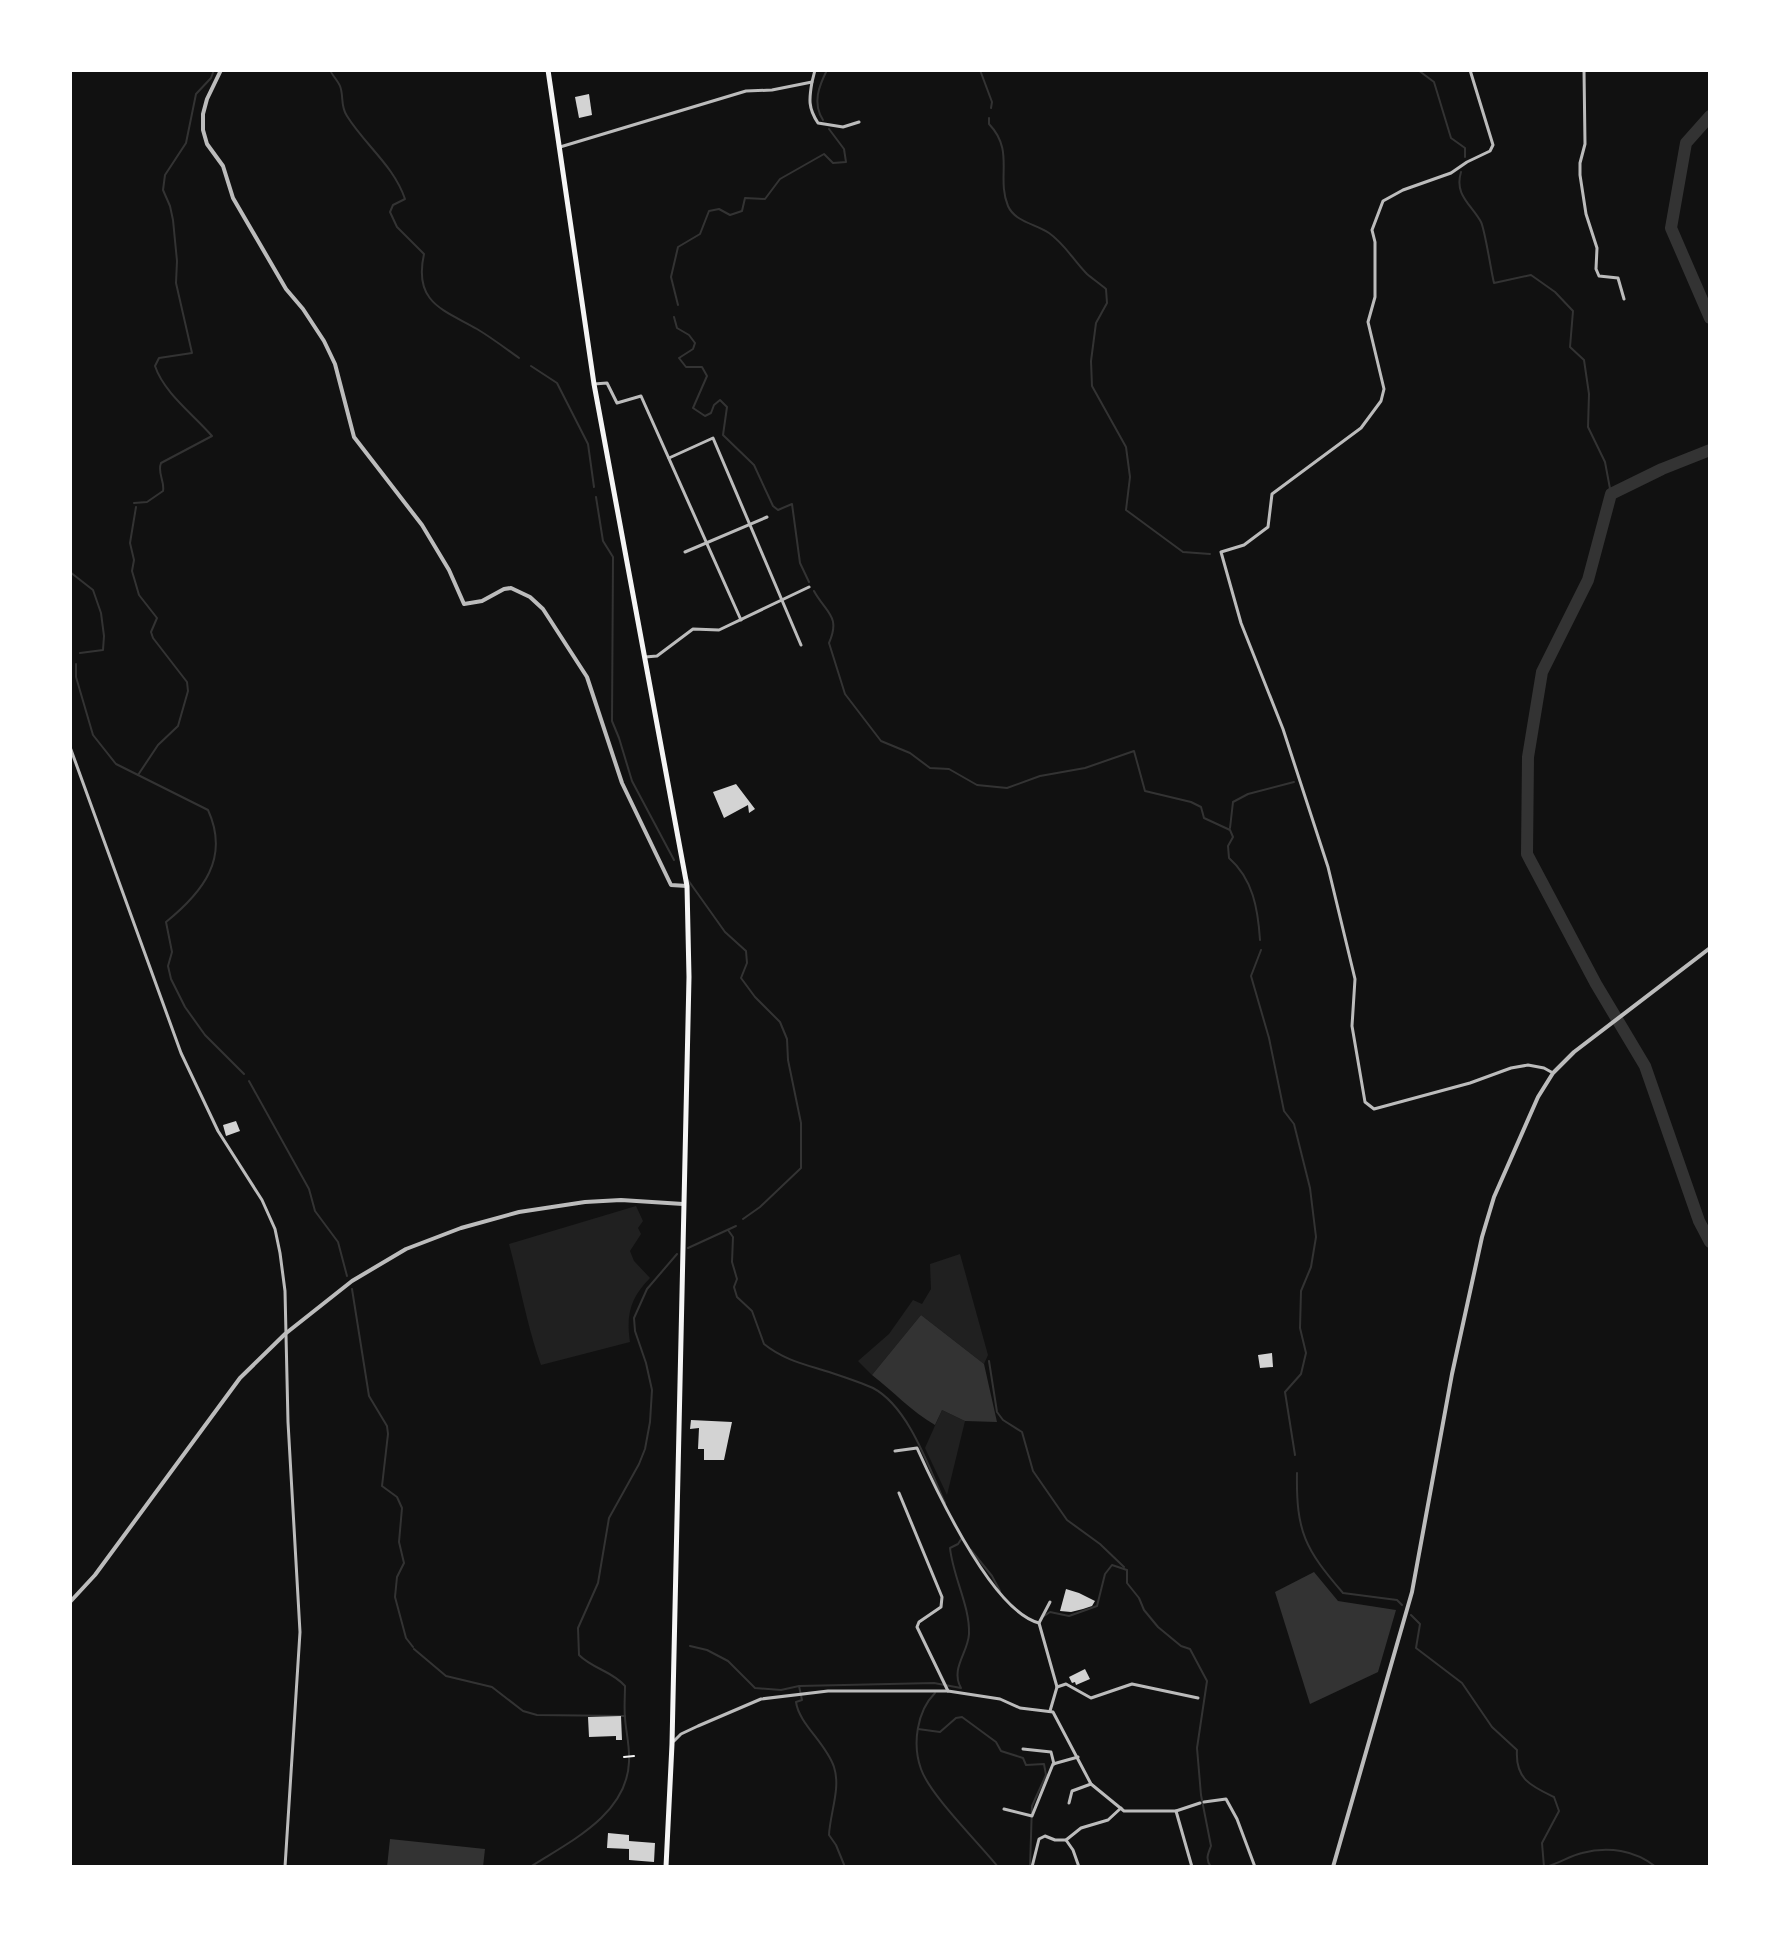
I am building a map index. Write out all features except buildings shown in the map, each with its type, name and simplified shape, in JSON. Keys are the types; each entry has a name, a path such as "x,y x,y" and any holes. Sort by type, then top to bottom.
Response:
{"main road":[{"path":"548,70 594,384 687,886 688,992 672,1744 666,1867"}],"street":[{"path":"221,70 203,114 207,144 223,166 233,198 286,289 311,319 324,341 335,364 354,437 422,525 449,570 464,604 482,601 511,588 525,593 543,609 587,677 622,783 671,885 687,886"},
{"path":"815,70 808,101 810,112 818,123 843,127 859,122"},
{"path":"1470,70 1493,145 1490,151 1451,173 1403,190 1383,201 1375,218 1372,230 1375,242 1375,297 1368,322 1384,389 1381,401 1361,428 1272,494 1268,527 1244,545 1221,552 1241,623 1283,729 1328,867 1355,979 1352,1026 1365,1102 1374,1109 1528,1065 1553,1073"},
{"path":"1584,70 1585,144 1580,175 1586,214 1597,248 1596,269 1599,276 1618,278 1624,299"},
{"path":"560,147 746,91 772,90 812,82"},
{"path":"594,384 607,383 617,403 641,396 741,620"},
{"path":"669,458 713,438 801,645"},
{"path":"685,552 767,517"},
{"path":"645,657 657,656 693,629 719,630 809,587"},
{"path":"70,747 181,1053 207,1109 249,1177 275,1229 285,1291 300,1632 285,1867"},
{"path":"1333,1867 1412,1592 1452,1374 1487,1217 1538,1097 1553,1073 1574,1052 1710,948"},
{"path":"70,1602 95,1575 240,1378 285,1334 352,1281 406,1249 461,1228 519,1212 621,1200 683,1204"},
{"path":"895,1451 917,1448 969,1549 1009,1604 1039,1623"},
{"path":"899,1493 942,1597 941,1607 919,1622 917,1627 948,1691"},
{"path":"1050,1602 1039,1623 1057,1687 1050,1711"},
{"path":"1057,1687 1066,1684 1091,1698 1132,1684 1198,1698"},
{"path":"672,1744 681,1734 761,1699 828,1691 948,1691 1000,1699 1020,1708 1053,1712 1091,1784 1130,1813 1176,1811 1226,1799 1255,1867"},
{"path":"1004,1809 1032,1816 1054,1764 1051,1752 1023,1749"},
{"path":"1054,1764 1078,1757"},
{"path":"1069,1803 1072,1791 1091,1784"},
{"path":"1032,1867 1039,1839 1045,1836 1066,1840 1081,1828 1108,1820 1121,1808"},
{"path":"1176,1811 1192,1867"},
{"path":"1066,1840 1079,1867"}],"path":[{"path":"624,1757 634,1756"}],"shaded area":[{"path":"636,1206 643,1221 638,1228 641,1234 630,1251 634,1261 650,1278 631,1307 630,1342 541,1365 509,1244"},
{"path":"960,1254 988,1355 984,1364 921,1315 872,1375 858,1361 889,1334 913,1300 922,1304 931,1289 930,1264"},
{"path":"921,1315 984,1364 997,1422 965,1421 942,1410 935,1425 872,1375"},
{"path":"942,1410 965,1421 947,1495 925,1448"},
{"path":"1314,1572 1338,1601 1396,1610 1378,1672 1310,1704 1275,1592"},
{"path":"390,1839 485,1849 483,1867 387,1867"}],"waterway":[{"path":"134,503 147,502 163,491 161,463 212,436 172,394 155,366 159,358 192,353 176,283 173,220 163,190 165,175 186,143 196,94 214,70"},
{"path":"330,70 340,86 347,116 400,187 405,199 393,205 390,212 397,227 424,254 422,271 427,294 443,310 483,332 519,358"},
{"path":"823,120 817,101 827,70"},
{"path":"980,70 992,102 991,108"},
{"path":"1418,70 1434,82 1451,138 1465,148 1465,157"},
{"path":"1710,116 1686,143 1671,228 1710,318"},
{"path":"989,118 989,124 1001,144 1005,195 1011,211 1055,237 1087,274 1106,289 1107,303 1096,323 1091,361 1092,386 1126,447 1130,477 1126,510 1183,552 1210,554"},
{"path":"678,305 671,277 678,247 700,234 709,211 719,209 730,215 742,211 745,198 765,199 780,179 824,154 833,163 846,162 844,149 829,129"},
{"path":"1461,172 1462,193 1483,226 1494,283 1531,275 1555,292 1573,311 1570,347 1584,360 1589,394 1588,427 1605,462 1611,494"},
{"path":"674,317 677,328 695,343 693,349 679,358 686,367 702,367 707,376 693,408 705,416 720,400 727,407 723,435 754,465 773,506 778,510 792,504 800,563 809,582"},
{"path":"531,366 557,383 588,444 594,487"},
{"path":"1710,450 1611,494 1588,580 1542,672 1528,757 1527,854 1596,984 1645,1066 1699,1221 1710,1242"},
{"path":"596,497 603,541 613,557 612,721 632,781 674,860"},
{"path":"136,507 130,543 134,560 132,571 139,595 157,618 151,632 153,638 187,682 188,691 178,726 158,745 138,775"},
{"path":"70,572 93,590 101,613 104,636 103,650 80,653"},
{"path":"814,591 833,620 829,643 845,694 881,741 910,753 930,768 949,769 977,785 1007,788 1040,776 1085,768 1134,751 1145,791 1191,802 1201,807 1204,818 1230,830 1233,837 1228,846 1229,858 1244,875 1253,895 1260,940"},
{"path":"76,664 76,677 93,735 116,764 208,810 214,827 214,859 201,886 166,922 172,952 168,966 185,1007 205,1035 244,1074"},
{"path":"1230,828 1233,802 1248,794 1294,782"},
{"path":"688,880 725,932 746,951 747,963 741,978 780,1022 787,1039 788,1060 801,1123 801,1168 743,1219"},
{"path":"1261,950 1251,976 1269,1038 1284,1111 1294,1124 1310,1188 1316,1237 1311,1267 1301,1291 1300,1328 1306,1353 1301,1374 1285,1392 1295,1455"},
{"path":"249,1081 309,1189 315,1211 338,1242 347,1276"},
{"path":"688,1248 736,1226"},
{"path":"728,1230 733,1237 732,1262 737,1279 734,1287 737,1297 752,1311 764,1344 788,1359 864,1384 886,1397 907,1424 925,1456 945,1503"},
{"path":"530,1867 593,1825 607,1812 626,1781 629,1756 625,1686 579,1655 578,1628 598,1583 609,1518 639,1464 650,1422 652,1390 634,1318 647,1289 677,1254"},
{"path":"352,1289 369,1396 387,1426 382,1486 397,1497 402,1508 399,1542 404,1563 397,1577 395,1597 406,1638 413,1647"},
{"path":"989,1361 997,1412 1003,1420 1022,1432 1033,1471 1067,1520 1100,1544 1124,1567"},
{"path":"1297,1473 1298,1510 1305,1539 1330,1578 1343,1593 1397,1600 1402,1605"},
{"path":"799,1686 934,1683 961,1688 957,1674 968,1641 969,1623 950,1548 962,1538"},
{"path":"971,1550 1000,1591"},
{"path":"1044,1616 1050,1612 1069,1616 1097,1606 1105,1574 1112,1565 1127,1570 1127,1583 1158,1627 1181,1646 1190,1649 1207,1681 1197,1748 1201,1795 1211,1846 1208,1854 1211,1867"},
{"path":"1411,1615 1420,1624 1416,1648 1462,1683 1492,1727 1517,1750 1519,1768 1526,1780 1554,1797 1559,1811 1542,1843 1544,1867"},
{"path":"690,1646 707,1650 728,1661 755,1688 781,1690 799,1686 802,1700 796,1702 798,1710 834,1767 836,1792 829,1835 845,1867"},
{"path":"414,1649 446,1676 492,1687 523,1711 537,1715 625,1716"},
{"path":"935,1693 924,1709 918,1728 917,1749 921,1769 944,1805 998,1867"},
{"path":"918,1729 940,1732 956,1718 962,1717 996,1742 1001,1751 1023,1758 1026,1765 1044,1764 1046,1775 1032,1806 1030,1867"},
{"path":"1545,1867 1577,1854 1602,1850 1630,1853 1656,1867"},
{"path":"996,1867 1011,1867"}]}
